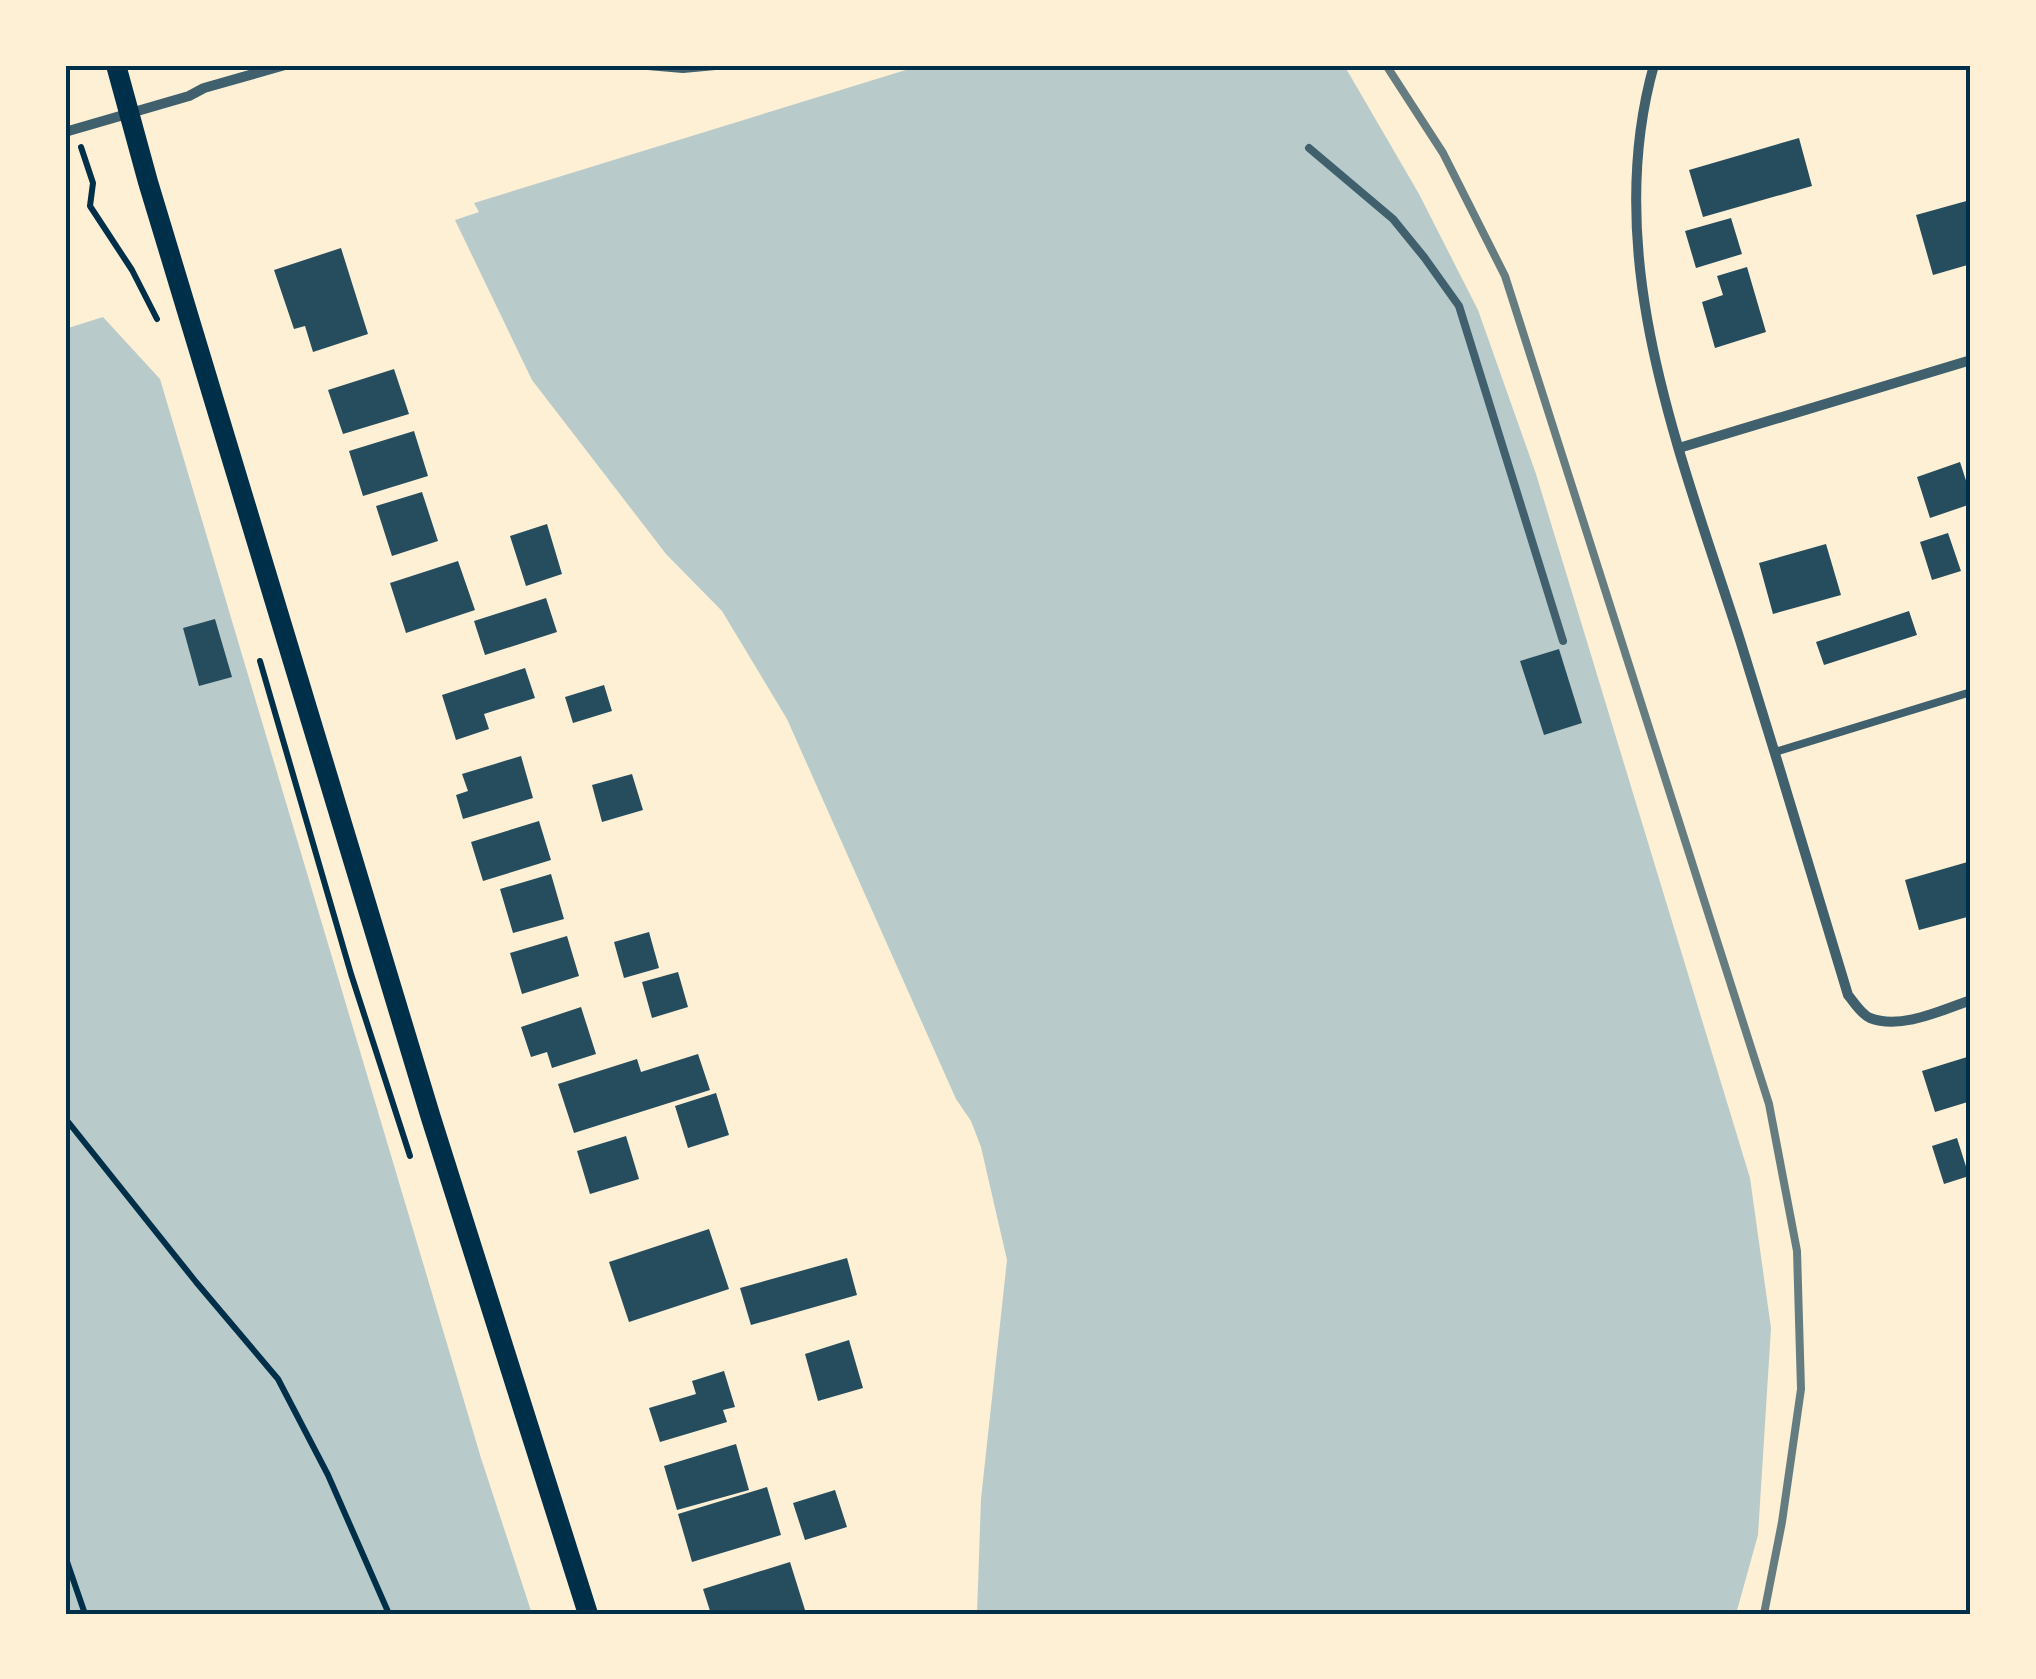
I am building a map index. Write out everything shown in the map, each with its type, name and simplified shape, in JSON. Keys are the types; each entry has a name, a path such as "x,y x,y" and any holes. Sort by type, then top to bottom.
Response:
{"main road":[{"path":"116,65 420,1079 588,1614"}],"street":[{"path":"65,132 285,65"},
{"path":"648,65 715,65"},
{"path":"1654,65 1639,152 1637,232 1653,352 1848,995 1867,1017 1889,1021 1913,1019 1971,1000"},
{"path":"1680,448 1971,360"}],"lane":[{"path":"1309,148 1393,219 1459,306 1563,641"},
{"path":"1775,752 1971,692"}],"path":[{"path":"93,184 90,206 132,270 162,335"},
{"path":"257,651 351,974 412,1162"},
{"path":"65,1118 278,1379 328,1474 390,1614"},
{"path":"65,1556 84,1614"}],"shaded area":[{"path":"922,65 1344,65 1419,194 1478,310 1536,474 1750,1178 1771,1328 1758,1535 1736,1614 977,1614 981,1499 1007,1260 981,1147 787,719 722,611 666,554 532,380 455,220 479,212 474,203"},
{"path":"103,317 160,379 481,1458 532,1614 65,1614 65,329"}],"building":[{"path":"1799,138 1812,186 1703,217 1689,170"},
{"path":"1970,200 1971,264 1933,275 1916,215"},
{"path":"1731,218 1742,254 1696,268 1685,231"},
{"path":"341,248 368,334 313,352 305,326 294,329 274,270"},
{"path":"1747,267 1766,332 1715,348 1702,302 1723,295 1717,276"},
{"path":"394,369 409,414 343,434 328,390"},
{"path":"414,431 428,476 363,496 349,451"},
{"path":"1960,462 1971,504 1930,518 1917,477"},
{"path":"422,492 438,541 392,556 376,506"},
{"path":"547,524 562,574 526,586 510,536"},
{"path":"1948,533 1961,571 1932,580 1920,542"},
{"path":"1826,544 1841,595 1773,614 1759,563"},
{"path":"458,561 475,610 406,633 390,583"},
{"path":"546,598 557,632 485,655 474,621"},
{"path":"1909,611 1917,635 1824,665 1816,642"},
{"path":"215,619 232,677 199,686 183,628"},
{"path":"1559,649 1582,723 1544,735 1520,661"},
{"path":"525,668 535,698 484,714 489,729 456,740 442,695"},
{"path":"604,685 612,711 573,723 565,697"},
{"path":"521,756 533,798 463,819 456,795 468,791 462,774"},
{"path":"632,774 643,810 602,822 592,785"},
{"path":"539,821 551,860 483,881 471,842"},
{"path":"1971,861 1971,916 1919,930 1905,880"},
{"path":"551,874 564,919 513,933 500,889"},
{"path":"649,932 659,968 624,978 614,942"},
{"path":"567,936 579,976 522,994 510,953"},
{"path":"678,972 688,1007 652,1018 642,982"},
{"path":"581,1007 596,1054 552,1068 547,1052 531,1057 521,1027"},
{"path":"698,1054 710,1090 574,1133 558,1084 637,1059 641,1072"},
{"path":"1967,1057 1971,1101 1935,1112 1922,1071"},
{"path":"716,1093 729,1135 688,1148 675,1106"},
{"path":"626,1136 639,1179 590,1194 577,1151"},
{"path":"1957,1138 1969,1176 1944,1184 1932,1146"},
{"path":"709,1229 729,1289 629,1322 609,1262"},
{"path":"847,1258 857,1295 751,1325 740,1288"},
{"path":"849,1340 863,1388 818,1401 805,1354"},
{"path":"724,1371 735,1407 723,1410 727,1422 660,1442 649,1408 696,1394 692,1381"},
{"path":"736,1444 749,1490 677,1510 664,1466"},
{"path":"767,1487 781,1535 692,1562 678,1514"},
{"path":"835,1490 847,1527 805,1540 793,1503"},
{"path":"790,1562 805,1610 791,1614 711,1614 703,1589"}],"railway":[{"path":"1386,65 1443,153 1505,276 1769,1104 1797,1251 1801,1389 1764,1614"}]}
